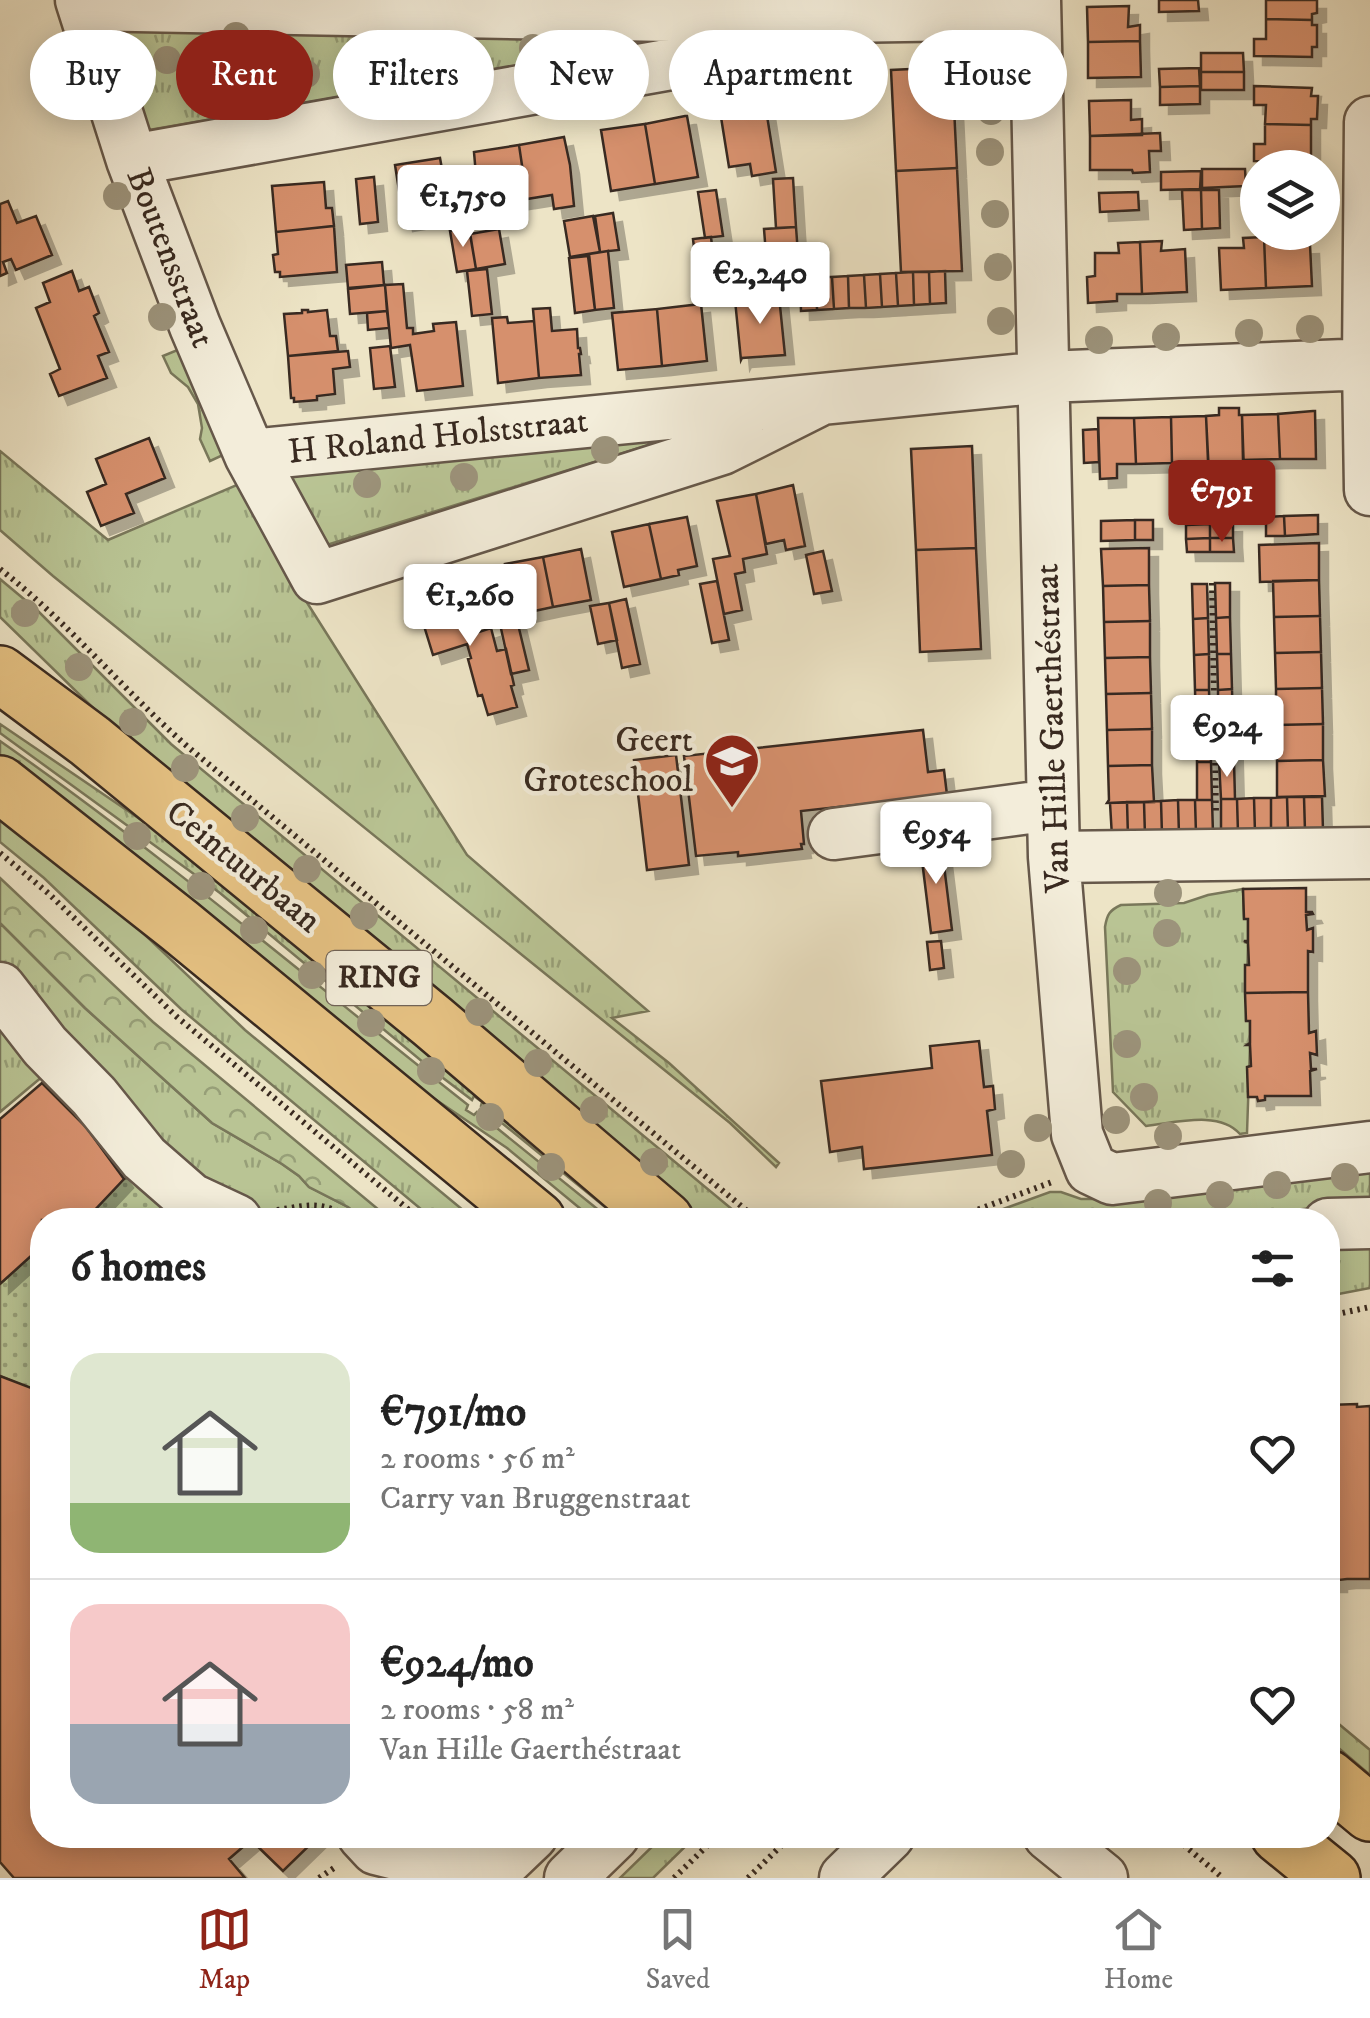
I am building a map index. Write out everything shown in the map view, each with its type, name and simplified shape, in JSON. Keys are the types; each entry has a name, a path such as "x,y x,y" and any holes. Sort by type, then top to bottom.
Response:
{"main road":[{"name":"Ceintuurbaan","path":"0,674 90,741 388,985 651,1208"},
{"name":"RING","path":"0,784 523,1208"},
{"path":"1340,1788 1370,1814"},
{"path":"1295,1848 1332,1878"}],"street":[{"path":"82,3 775,18 1035,7"},
{"name":"Boutensstraat","path":"82,3 132,160 194,326 250,455"},
{"name":"Van Hille Gaerthéstraat","path":"1035,7 1054,857 1077,1134 1091,1169"},
{"path":"132,160 682,62 775,18"},
{"path":"1370,122 1370,490"},
{"name":"H Roland Holststraat","path":"820,400 722,449 317,578 250,455 1045,377 1369,364"},
{"path":"834,834 1052,806"},
{"path":"1054,857 1370,853"},
{"path":"0,988 144,1158 190,1199 210,1208"},
{"path":"1091,1169 1112,1179 1370,1147"},
{"path":"1340,1224 1370,1223"},
{"path":"385,1849 441,1863 466,1848"},
{"path":"487,1878 518,1848"},
{"path":"570,1878 601,1848"},
{"path":"845,1878 876,1848"},
{"path":"1065,1848 1102,1878"}],"path":[{"path":"0,569 48,609 154,718 744,1208"},
{"path":"1212,584 1216,855"},
{"path":"0,852 176,1017 406,1208"},
{"path":"983,1208 1091,1169"},
{"path":"1340,1314 1370,1308"},
{"path":"674,1878 705,1848"},
{"path":"748,1878 779,1848"},
{"path":"1187,1848 1223,1878"}],"green space":[{"path":"133,26 333,30 333,98 313,101 313,30 176,30 176,120 207,120 149,130 146,120 156,120 156,30 129,30"},
{"path":"494,33 514,34 514,67 494,70"},
{"path":"649,36 669,40 649,43"},
{"path":"187,346 234,450 210,461 200,439 198,404 188,387 171,373 163,356"},
{"path":"697,430 317,548 281,480 290,476"},
{"path":"0,451 108,540 239,484 306,601 467,855 648,1011 612,1018 669,1063 779,1163 776,1167 730,1123 0,530"},
{"path":"0,579 37,610 171,744 731,1208 687,1208 127,741 0,617"},
{"path":"0,724 181,847 622,1208 606,1208 481,1106 482,1102 474,1096 472,1100 430,1068 220,893 0,733"},
{"path":"0,741 178,874 468,1105 466,1110 474,1115 477,1112 596,1208 580,1208 507,1148 376,1059 0,756"},
{"path":"0,807 60,854 245,1030 460,1208 420,1208 181,1009 44,878 0,842"},
{"path":"0,878 153,1022 377,1208 349,1208 309,1187 282,1164 212,1123 85,1008 0,923"},
{"path":"1243,889 1244,918 1248,919 1248,941 1244,942 1248,943 1246,1020 1250,1021 1247,1133 1240,1134 1221,1122 1209,1120 1146,1126 1113,1092 1105,927 1108,916 1121,905 1184,903"},
{"path":"0,923 85,1008 212,1123 282,1164 309,1187 349,1208 177,1208 43,1076 0,1112"},
{"path":"1370,1165 1370,1201 1311,1208 1006,1208 1050,1192 1095,1199"},
{"path":"139,1174 172,1208 97,1208 124,1179"},
{"path":"1370,1243 1370,1288 1340,1294 1340,1247"},
{"path":"30,1257 30,1389 0,1376 0,1284"},
{"path":"1340,1725 1370,1750 1370,1775 1340,1749"},
{"path":"651,1848 684,1848 653,1878 620,1878"}],"building":[{"path":"1159,0 1198,0 1199,11 1159,12"},
{"path":"1266,0 1317,0 1317,13 1312,14 1312,20 1266,19"},
{"path":"1129,6 1128,27 1140,25 1140,41 1088,42 1087,7"},
{"path":"1266,19 1312,20 1312,25 1317,25 1317,47 1312,47 1312,57 1254,56 1254,39 1266,39"},
{"path":"1140,41 1141,77 1088,78 1088,42"},
{"path":"1201,53 1243,53 1244,72 1201,72"},
{"path":"1199,68 1200,86 1160,87 1159,69"},
{"path":"908,69 908,120 955,120 957,168 896,171 891,70"},
{"path":"1201,72 1244,72 1244,90 1201,90"},
{"path":"1200,86 1200,104 1160,105 1160,87"},
{"path":"1254,86 1312,88 1311,96 1318,96 1317,119 1311,119 1311,125 1265,124 1266,105 1254,105"},
{"path":"1131,100 1131,120 1142,119 1142,135 1090,136 1089,101"},
{"path":"688,120 698,177 655,184 645,124"},
{"path":"721,120 768,120 776,172 752,176 750,164 729,167"},
{"path":"645,124 655,184 611,191 601,130"},
{"path":"1265,124 1311,125 1311,150 1254,150 1254,144 1265,144"},
{"path":"1160,133 1161,151 1149,151 1150,172 1090,170 1090,136"},
{"path":"564,137 574,206 554,209 552,195 527,199 519,145"},
{"path":"519,145 527,199 502,203 505,217 486,220 477,187 474,152"},
{"path":"440,158 450,214 404,222 395,165"},
{"path":"957,168 962,271 901,272 896,171"},
{"path":"1202,169 1240,169 1240,186 1202,188"},
{"path":"1201,171 1200,189 1161,190 1161,172"},
{"path":"374,177 378,222 360,224 356,179"},
{"path":"793,178 796,227 776,228 773,179"},
{"path":"324,182 326,208 332,208 334,226 276,232 272,186"},
{"path":"716,190 723,236 705,238 698,192"},
{"path":"1182,190 1201,190 1202,229 1184,230"},
{"path":"1201,190 1219,190 1220,228 1202,229"},
{"path":"1138,192 1139,210 1100,212 1099,193"},
{"path":"8,201 17,223 36,216 52,255 16,270 11,259 3,262 7,273 0,276 0,204"},
{"path":"613,213 619,250 600,252 595,216"},
{"path":"593,216 600,252 570,257 564,221"},
{"path":"334,226 337,272 280,277 280,272 275,272 276,232"},
{"path":"469,227 476,269 457,272 450,231"},
{"path":"796,227 799,267 767,267 764,229"},
{"path":"499,229 505,264 476,269 470,234"},
{"path":"711,237 716,279 698,282 693,239"},
{"path":"1162,241 1161,251 1185,249 1187,292 1142,294 1140,242"},
{"path":"1140,242 1142,294 1117,294 1117,301 1088,303 1087,277 1095,276 1095,253 1119,253 1118,243"},
{"path":"1219,248 1265,250 1266,288 1221,290"},
{"path":"1265,250 1310,250 1312,286 1266,288"},
{"path":"608,251 614,308 595,310 589,254"},
{"path":"588,256 595,310 575,313 569,258"},
{"path":"382,262 384,285 348,288 346,265"},
{"path":"487,269 492,314 472,316 467,271"},
{"path":"72,271 79,291 89,287 99,313 94,316 109,352 98,356 107,378 59,396 50,374 60,369 36,308 50,302 43,283"},
{"path":"945,271 946,303 930,304 929,272"},
{"path":"913,272 929,272 930,304 914,305"},
{"path":"913,272 914,305 898,306 896,273"},
{"path":"896,273 898,306 882,307 880,274"},
{"path":"880,274 882,307 866,308 864,275"},
{"path":"864,275 866,308 849,308 848,276"},
{"path":"848,276 849,308 834,309 832,277"},
{"path":"816,277 832,277 834,309 817,310"},
{"path":"816,277 817,310 801,311 800,278"},
{"path":"403,284 407,328 413,328 413,334 434,331 433,324 456,322 463,386 417,391 410,345 391,348 385,285"},
{"path":"385,285 387,311 350,314 348,289"},
{"path":"779,296 785,355 741,360 735,300"},
{"path":"701,304 707,361 662,366 657,309"},
{"path":"550,308 552,331 577,329 581,375 539,378 533,309"},
{"path":"657,309 662,366 618,370 612,313"},
{"path":"327,310 330,336 336,336 338,351 288,356 284,314"},
{"path":"387,311 389,328 368,330 367,313"},
{"path":"507,317 508,323 534,321 539,378 498,383 492,318"},
{"path":"390,346 395,387 374,389 370,348"},
{"path":"348,351 350,367 333,369 335,394 294,402 288,356"},
{"path":"1219,408 1239,408 1242,415 1244,473 1209,475 1206,416 1219,415"},
{"path":"1315,411 1316,459 1280,459 1278,414"},
{"path":"1278,414 1280,459 1243,460 1242,415"},
{"path":"1206,416 1208,461 1172,463 1171,417"},
{"path":"1171,417 1172,463 1136,464 1134,418"},
{"path":"1098,418 1134,418 1136,464 1117,464 1117,478 1100,479"},
{"path":"1098,429 1099,462 1084,463 1083,430"},
{"path":"149,438 165,478 126,494 134,513 101,526 87,492 106,484 96,459"},
{"path":"972,446 976,548 916,550 911,449"},
{"path":"793,485 805,546 786,550 784,540 766,544 756,494"},
{"path":"756,494 767,554 743,559 745,572 735,574 742,610 724,614 713,559 730,556 717,501"},
{"path":"1318,515 1318,534 1285,536 1284,516"},
{"path":"1284,516 1285,536 1266,536 1266,517"},
{"path":"687,517 697,566 661,579 649,524"},
{"path":"1135,520 1135,540 1101,541 1101,521"},
{"path":"1135,520 1153,520 1153,540 1135,540"},
{"path":"1233,523 1233,538 1210,538 1210,524"},
{"path":"649,524 661,579 624,587 612,532"},
{"path":"1210,524 1210,538 1186,539 1186,525"},
{"path":"1210,538 1233,538 1234,552 1210,552"},
{"path":"1210,538 1210,552 1187,552 1186,539"},
{"path":"1319,543 1319,580 1260,582 1259,545"},
{"path":"976,548 981,649 920,652 916,550"},
{"path":"1149,548 1149,585 1103,586 1101,549"},
{"path":"581,549 591,600 553,607 543,557"},
{"path":"823,551 832,591 814,594 806,555"},
{"path":"543,557 553,607 516,615 505,564"},
{"path":"1319,580 1320,616 1274,617 1273,581"},
{"path":"717,581 729,640 712,643 700,584"},
{"path":"1215,583 1230,583 1230,617 1216,618"},
{"path":"1192,584 1207,584 1208,618 1193,619"},
{"path":"1149,585 1150,621 1104,622 1103,586"},
{"path":"460,590 473,634 491,628 497,651 506,649 517,707 488,715 482,695 478,696 467,644 433,655 417,603"},
{"path":"626,599 640,664 622,668 609,603"},
{"path":"609,603 617,640 598,644 590,606"},
{"path":"1320,616 1321,652 1275,653 1274,617"},
{"path":"1230,617 1231,654 1217,654 1216,618"},
{"path":"1208,618 1209,654 1194,655 1193,619"},
{"path":"517,620 529,670 511,674 500,624"},
{"path":"1150,621 1150,657 1105,658 1104,622"},
{"path":"1321,652 1322,688 1276,689 1275,653"},
{"path":"1209,654 1209,690 1195,690 1194,655"},
{"path":"1217,654 1231,654 1232,689 1218,690"},
{"path":"1150,657 1151,693 1106,694 1105,658"},
{"path":"1322,688 1323,724 1276,725 1276,689"},
{"path":"1232,689 1233,726 1218,726 1218,690"},
{"path":"1195,690 1209,690 1210,726 1196,727"},
{"path":"1151,693 1152,729 1107,730 1106,694"},
{"path":"1323,724 1323,760 1277,761 1276,725"},
{"path":"1210,726 1211,762 1197,762 1196,727"},
{"path":"1218,726 1233,726 1234,761 1219,761"},
{"path":"1152,729 1152,765 1108,766 1107,730"},
{"path":"923,730 928,772 944,770 947,795 801,811 802,849 696,856 684,756"},
{"path":"676,755 689,865 647,870 634,760"},
{"path":"1323,760 1325,796 1277,797 1277,761"},
{"path":"1219,761 1234,761 1235,799 1221,799"},
{"path":"1197,762 1211,762 1212,800 1197,800"},
{"path":"1152,765 1154,802 1107,803 1108,766"},
{"path":"1287,797 1304,797 1305,831 1288,832"},
{"path":"1287,797 1288,832 1271,832 1271,798"},
{"path":"1304,797 1322,797 1323,830 1305,831"},
{"path":"1254,798 1271,798 1271,832 1255,833"},
{"path":"1254,798 1255,833 1238,833 1237,799"},
{"path":"1221,799 1237,799 1238,833 1221,834"},
{"path":"1178,800 1179,835 1162,835 1161,801"},
{"path":"1178,800 1195,800 1196,834 1179,835"},
{"path":"1195,800 1212,800 1213,834 1196,834"},
{"path":"1161,801 1162,835 1145,836 1144,802"},
{"path":"1127,802 1144,802 1145,836 1128,837"},
{"path":"1127,802 1128,837 1112,837 1110,803"},
{"path":"941,841 952,930 931,933 920,844"},
{"path":"1306,888 1306,912 1313,914 1306,915 1307,930 1313,928 1313,952 1308,951 1308,992 1245,993 1245,965 1249,965 1248,943 1244,941 1248,941 1248,919 1244,919 1243,889"},
{"path":"941,941 944,968 930,970 927,942"},
{"path":"1308,992 1309,1033 1316,1031 1317,1055 1310,1053 1311,1069 1317,1069 1310,1071 1311,1096 1265,1096 1265,1100 1258,1101 1257,1097 1248,1097 1250,1021 1246,1021 1245,993"},
{"path":"979,1041 984,1087 993,1086 995,1109 987,1111 992,1155 864,1169 862,1147 830,1152 821,1081 932,1068 930,1046"},
{"path":"42,1083 86,1127 124,1179 97,1208 30,1208 30,1257 0,1284 0,1119"},
{"path":"0,1376 30,1387 30,1848 242,1848 229,1859 245,1878 14,1878 0,1862"},
{"path":"1340,1405 1370,1406 1370,1579 1340,1580"},
{"path":"259,1848 307,1848 283,1871"}],"place":[{"name":"Geert Groteschool","path":"732,810"}]}
